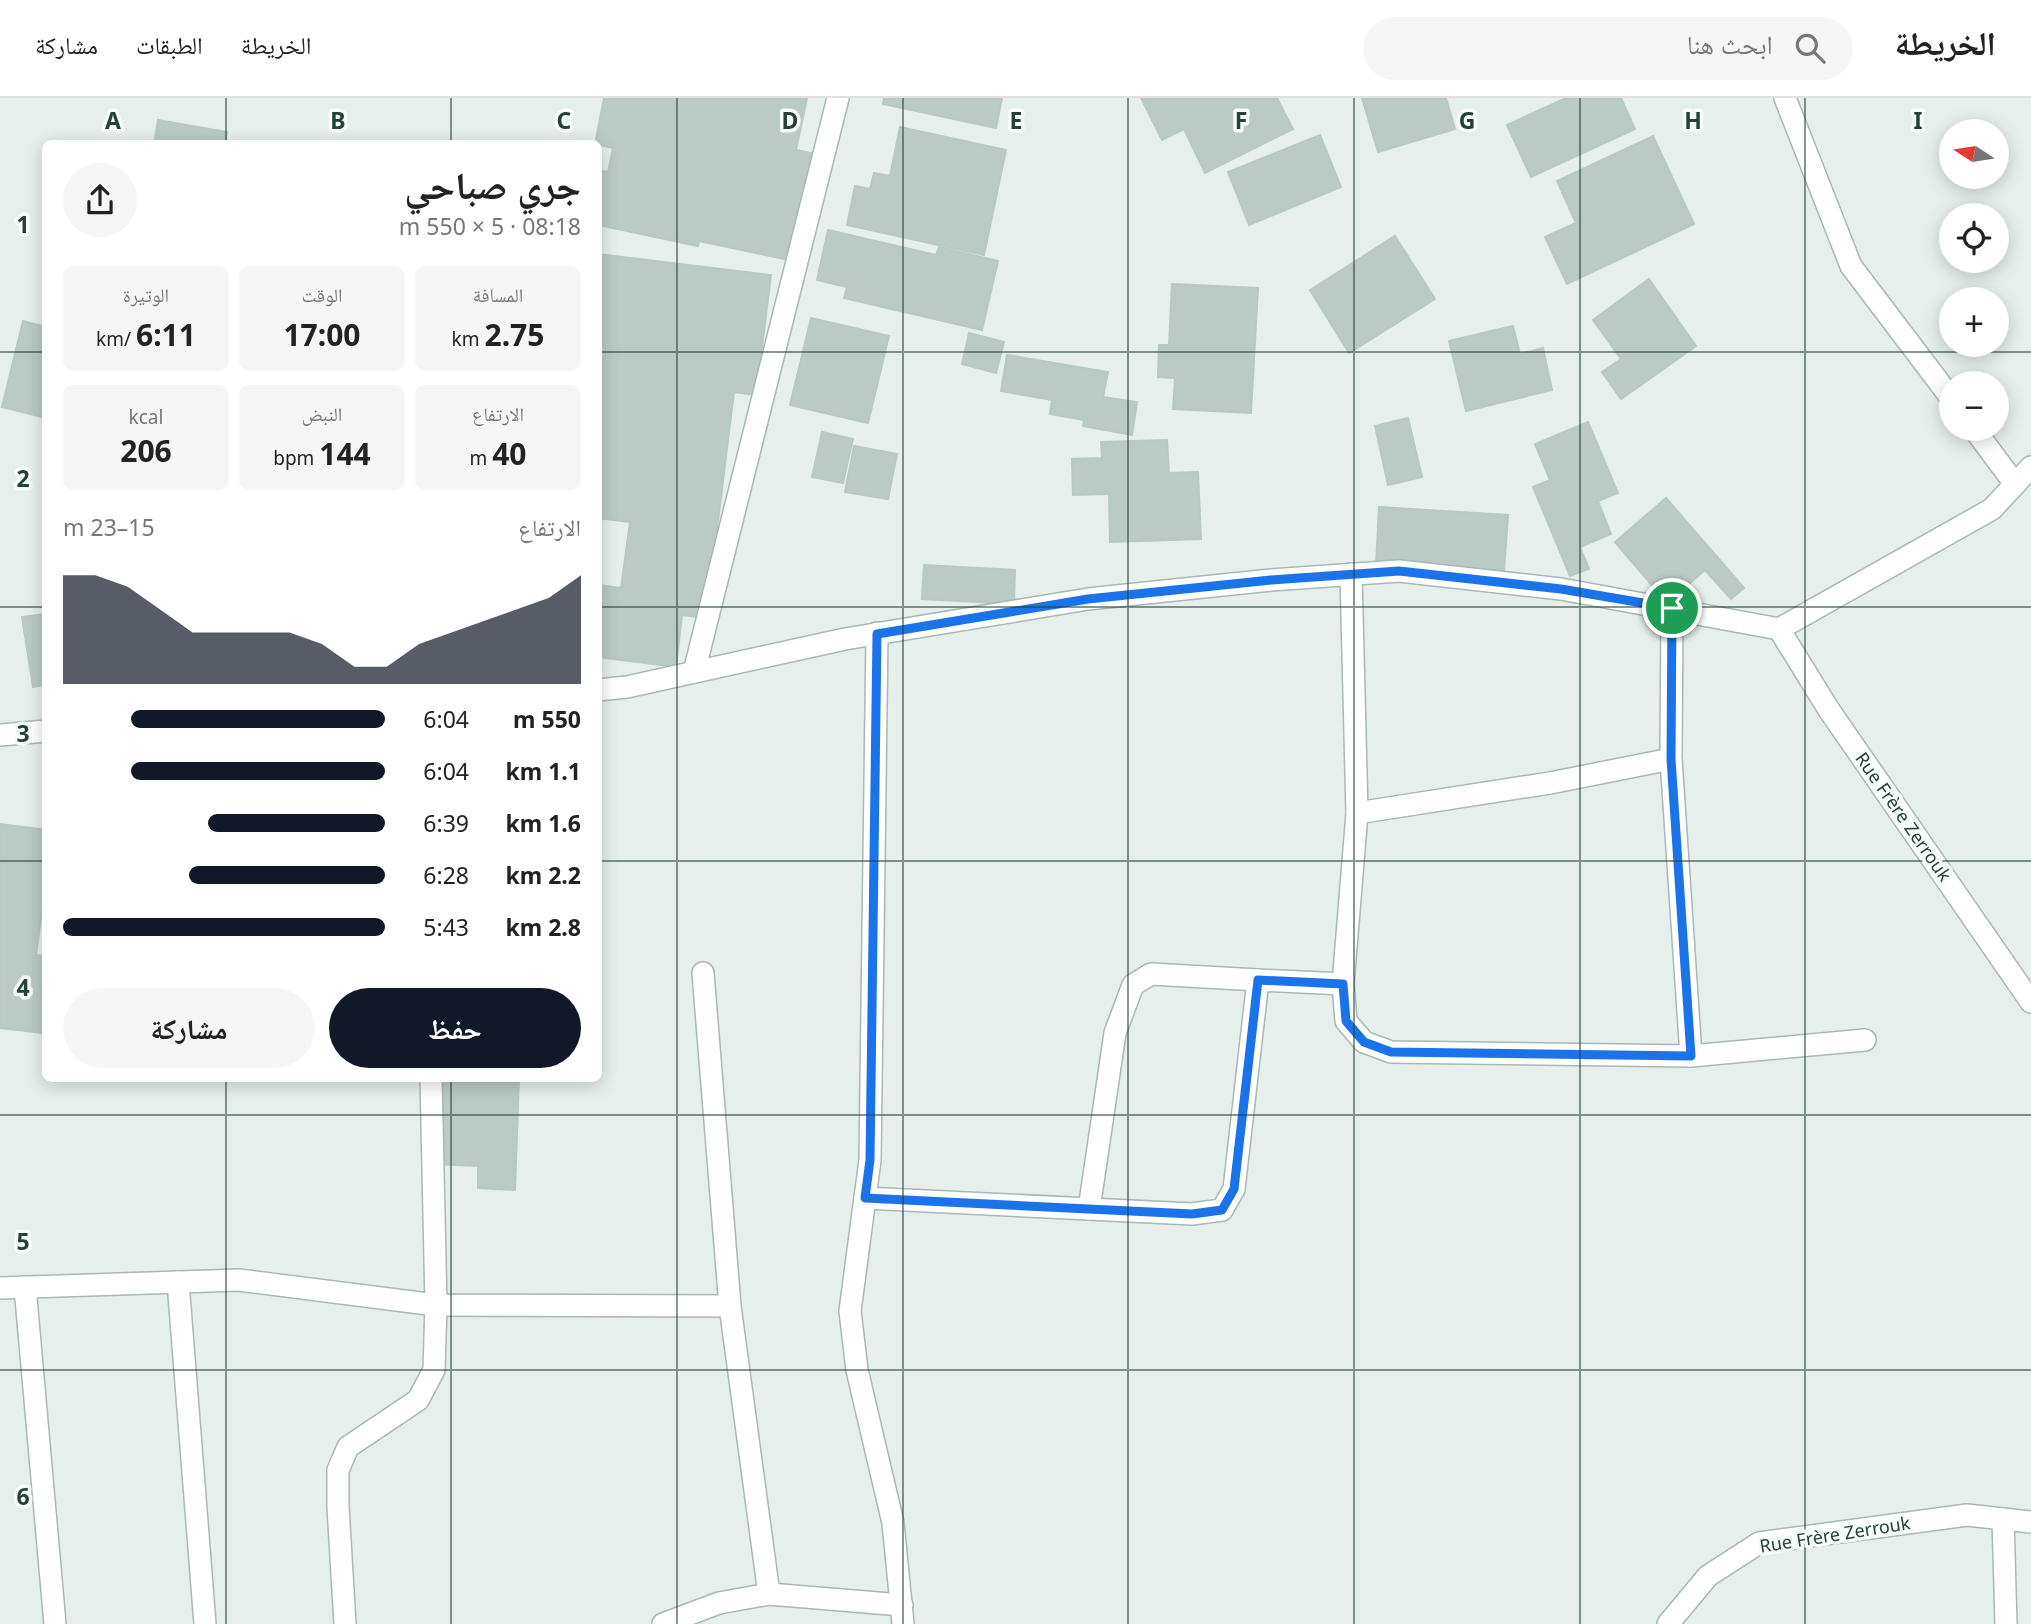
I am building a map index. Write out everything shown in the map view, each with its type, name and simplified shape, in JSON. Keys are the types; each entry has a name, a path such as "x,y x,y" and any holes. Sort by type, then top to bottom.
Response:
{"street":[{"path":"694,672 838,98"},
{"path":"1785,98 1851,266 1939,382"},
{"path":"1983,441 2015,484"},
{"path":"602,689 877,634 1088,599 1399,571 1561,589 1779,629 1992,509 2031,467"},
{"path":"1351,574 1357,813 1343,984 1346,1021 1364,1042 1391,1052 1691,1056 1865,1040"},
{"path":"1672,608 1671,759 1691,1056"},
{"name":"Rue Frère Zerrouk","path":"1779,629 1829,710 2031,1002"},
{"path":"663,1624 719,1603 769,1594 903,1615 893,1523 857,1370 850,1311 870,1160 877,634"},
{"path":"0,735 42,731"},
{"path":"1357,813 1550,783 1671,759"},
{"path":"703,973 730,1306 769,1594"},
{"path":"1089,1209 1115,1033 1133,985 1152,974 1343,984"},
{"path":"865,1198 1192,1214 1222,1210 1234,1189 1258,980"},
{"path":"345,1624 338,1470 348,1447 418,1401 434,1370 436,1305 431,1082"},
{"path":"0,1287 239,1280 436,1305 730,1306"},
{"path":"178,1282 205,1624"},
{"path":"25,1287 55,1624"},
{"name":"Rue Frère Zerrouk","path":"1668,1624 1707,1576 1759,1543 1967,1515 2031,1522"},
{"path":"2003,1519 2006,1624"}],"building":[{"path":"604,98 807,98 796,150 811,153 789,260 699,241 698,246 602,226 602,171 608,172 613,148 602,146 602,140 596,140"},
{"path":"884,98 1002,98 996,128 883,104"},
{"path":"1141,98 1277,98 1293,129 1205,173 1184,129 1162,140"},
{"path":"1362,98 1446,98 1455,129 1378,152"},
{"path":"1566,98 1621,98 1635,129 1531,177 1507,125"},
{"path":"158,120 227,132 226,140 155,140"},
{"path":"900,127 1006,150 984,255 847,225 855,186 870,189 874,173 890,176"},
{"path":"1320,135 1341,187 1249,225 1228,172"},
{"path":"1653,136 1694,224 1567,284 1545,237 1576,223 1557,181"},
{"path":"828,230 936,255 939,247 998,261 982,330 844,298 847,287 817,280"},
{"path":"1395,236 1435,299 1349,353 1310,290"},
{"path":"602,254 771,275 756,395 734,392 706,618 682,615 676,667 602,658 602,586 621,588 630,522 602,518"},
{"path":"1649,279 1696,346 1621,399 1602,372 1621,359 1593,320"},
{"path":"1172,284 1258,288 1251,413 1173,409 1175,378 1158,377 1159,345 1169,345"},
{"path":"811,318 889,336 868,423 790,405"},
{"path":"23,321 42,326 42,417 2,407"},
{"path":"1513,326 1520,354 1543,348 1552,390 1466,411 1449,341"},
{"path":"969,333 1004,342 996,373 962,364"},
{"path":"1007,355 1108,372 1103,397 1137,402 1132,435 1083,426 1084,420 1050,414 1052,400 1001,391"},
{"path":"1408,418 1422,477 1388,485 1375,426"},
{"path":"1588,422 1618,493 1598,501 1611,534 1580,547 1589,569 1570,576 1533,487 1550,480 1535,444"},
{"path":"822,432 853,439 843,483 812,477"},
{"path":"1167,440 1169,473 1198,472 1201,539 1110,542 1109,494 1073,495 1072,459 1102,458 1101,442"},
{"path":"854,446 897,454 888,499 845,492"},
{"path":"1666,498 1744,588 1731,599 1705,570 1667,603 1615,542"},
{"path":"1379,507 1508,515 1504,572 1376,565"},
{"path":"924,565 1015,570 1014,604 922,599"},
{"path":"42,614 42,686 33,687 22,617"},
{"path":"0,824 42,829 42,911 36,955 42,956 42,1033 0,1028"},
{"path":"440,1082 519,1082 515,1190 478,1188 478,1166 437,1164"}],"route":[{"path":"1399,571 1561,589 1672,608 1671,759 1691,1056 1391,1052 1364,1042 1346,1021 1343,984 1258,980 1234,1189 1222,1210 1192,1214 865,1198 870,1160 877,634 1088,599 1271,580 1399,571"}]}
